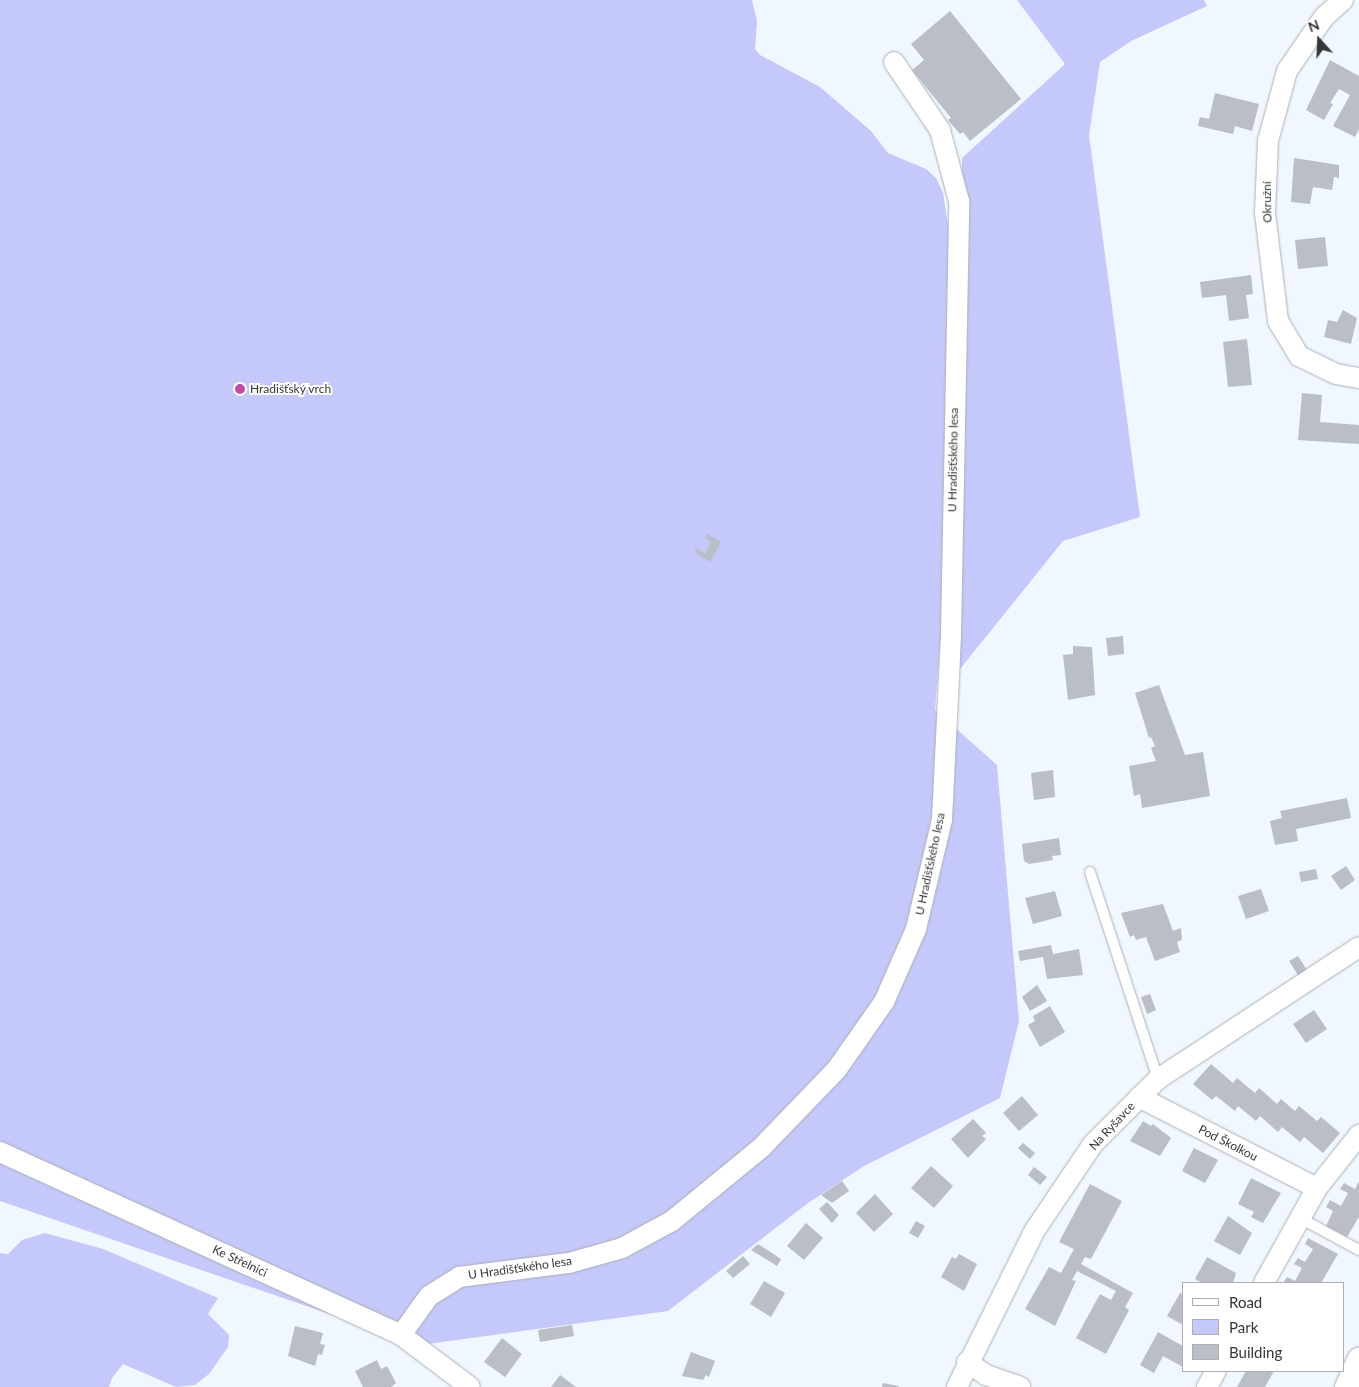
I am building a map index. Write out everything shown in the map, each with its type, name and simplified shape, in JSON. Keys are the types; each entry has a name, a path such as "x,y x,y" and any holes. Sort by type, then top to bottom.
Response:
{"street":[{"name":"Okružní","path":"1343,0 1324,17 1287,71 1268,141 1265,213 1278,321 1299,356 1336,374 1359,378"},
{"name":"U Hradišťského lesa","path":"401,1335 429,1296 459,1277 569,1263 622,1248 672,1221 761,1148 837,1068 884,1002 916,929 942,820 952,634 960,201 940,130 894,62"},
{"name":"Na Ryšavce","path":"956,1387 1035,1230 1093,1144 1158,1079 1359,947"},
{"name":"Pod Školkou","path":"1139,1097 1317,1188"},
{"path":"1265,1282 1317,1188 1359,1135"},
{"name":"Ke Střelnici","path":"0,1152 401,1335 470,1387"},
{"path":"1347,1387 1359,1360"},
{"path":"967,1362 986,1375 1020,1387"},
{"path":"1207,1387 1215,1372"}],"lane":[{"path":"1090,872 1158,1079"},
{"path":"1300,1218 1359,1250"}],"green space":[{"path":"0,0 752,0 757,21 755,49 760,55 820,87 871,131 888,153 926,169 936,178 943,193 950,238 945,580 935,710 997,765 1019,1021 1000,1098 864,1166 808,1203 668,1311 420,1345 0,1201"},
{"path":"1017,0 1204,0 1207,6 1131,41 1100,62 1089,135 1140,517 1063,541 960,669 962,158 1065,64"},
{"path":"45,1233 103,1249 218,1298 208,1314 229,1335 228,1347 209,1374 195,1385 176,1387 123,1364 112,1378 109,1387 0,1387 0,1253 8,1254 22,1240"}],"building":[{"path":"950,11 1021,99 970,141 963,132 960,134 948,120 951,118 912,70 924,60 911,44"},
{"path":"1330,60 1359,76 1359,129 1355,137 1333,126 1350,95 1339,89 1330,103 1333,104 1324,120 1306,110"},
{"path":"1215,93 1259,104 1252,131 1235,126 1233,134 1198,126 1200,117 1209,119"},
{"path":"1294,158 1339,165 1339,178 1334,177 1332,190 1313,187 1310,204 1291,202"},
{"path":"1325,237 1328,266 1298,269 1295,240"},
{"path":"1251,275 1253,294 1246,295 1249,318 1229,321 1226,295 1202,298 1200,282"},
{"path":"1343,310 1357,318 1351,344 1324,337 1328,320 1337,322"},
{"path":"1247,339 1252,385 1228,387 1223,342"},
{"path":"1302,393 1322,395 1320,422 1359,425 1359,444 1298,440"},
{"path":"707,534 721,542 710,562 697,554 694,547 705,553 711,542 705,538"},
{"path":"1123,636 1124,654 1108,656 1106,638"},
{"path":"1073,646 1092,647 1095,695 1068,700 1063,655 1073,654"},
{"path":"1159,685 1185,755 1203,752 1210,796 1142,808 1140,794 1134,796 1129,766 1156,761 1151,748 1155,746 1151,737 1149,738 1135,693"},
{"path":"1053,770 1055,797 1034,800 1031,773"},
{"path":"1347,798 1351,818 1296,829 1298,841 1275,845 1270,821 1282,818 1280,811"},
{"path":"1059,838 1061,855 1052,856 1053,860 1029,864 1024,861 1022,844"},
{"path":"1346,866 1355,880 1341,890 1331,876"},
{"path":"1316,869 1318,879 1301,882 1299,872"},
{"path":"1261,889 1269,911 1246,919 1238,896"},
{"path":"1055,891 1062,916 1033,924 1025,898"},
{"path":"1163,904 1173,931 1181,928 1182,940 1177,942 1180,952 1155,961 1146,937 1136,940 1134,935 1130,937 1121,913"},
{"path":"1051,945 1053,954 1079,949 1083,975 1047,979 1043,957 1020,961 1018,951"},
{"path":"1298,956 1307,970 1298,975 1289,961"},
{"path":"1037,985 1047,1001 1030,1011 1022,997"},
{"path":"1150,994 1156,1010 1147,1014 1141,997"},
{"path":"1050,1006 1065,1032 1040,1047 1028,1025 1035,1021 1033,1016"},
{"path":"1314,1010 1327,1029 1306,1043 1293,1024"},
{"path":"1211,1064 1233,1083 1237,1078 1255,1093 1259,1088 1277,1104 1281,1099 1295,1111 1299,1106 1317,1121 1321,1117 1340,1133 1323,1153 1304,1137 1300,1142 1282,1127 1278,1132 1260,1116 1256,1121 1238,1106 1235,1111 1216,1096 1212,1100 1193,1084"},
{"path":"1022,1096 1038,1115 1019,1131 1003,1113"},
{"path":"973,1119 986,1133 982,1136 986,1139 968,1158 951,1139"},
{"path":"1143,1121 1151,1126 1153,1124 1171,1138 1160,1156 1130,1141"},
{"path":"1023,1143 1035,1153 1030,1159 1018,1148"},
{"path":"1194,1148 1218,1160 1205,1183 1182,1171"},
{"path":"931,1166 953,1186 934,1208 911,1188"},
{"path":"1034,1167 1047,1177 1040,1185 1028,1175"},
{"path":"1251,1178 1281,1193 1263,1223 1251,1217 1254,1212 1238,1204"},
{"path":"842,1181 849,1191 832,1203 821,1195"},
{"path":"1359,1181 1359,1217 1347,1237 1326,1226 1333,1211 1326,1207 1330,1200 1341,1206 1348,1193 1340,1189 1344,1183 1355,1189"},
{"path":"1090,1184 1122,1201 1091,1259 1085,1257 1081,1264 1133,1293 1125,1307 1129,1310 1106,1354 1076,1338 1100,1294 1111,1300 1116,1291 1077,1271 1072,1280 1076,1281 1055,1326 1025,1309 1049,1267 1061,1273 1074,1249 1059,1242"},
{"path":"875,1194 893,1214 874,1232 856,1213"},
{"path":"827,1202 839,1215 832,1223 819,1209"},
{"path":"1228,1216 1252,1233 1240,1255 1214,1241"},
{"path":"916,1221 925,1226 918,1238 909,1233"},
{"path":"806,1223 823,1238 804,1260 787,1246"},
{"path":"1308,1238 1338,1254 1322,1282 1284,1282 1287,1277 1295,1281 1302,1268 1294,1264 1298,1258 1305,1262 1313,1249 1305,1244"},
{"path":"758,1244 781,1259 777,1266 751,1250"},
{"path":"959,1254 977,1264 964,1291 941,1277 952,1257 956,1259"},
{"path":"743,1256 750,1264 733,1278 726,1271"},
{"path":"1207,1257 1236,1273 1233,1282 1200,1282 1195,1279"},
{"path":"764,1281 785,1293 771,1317 750,1304"},
{"path":"1180,1293 1182,1294 1182,1324 1167,1316"},
{"path":"572,1325 574,1336 540,1342 538,1330"},
{"path":"295,1326 323,1333 320,1344 325,1345 322,1355 318,1354 315,1366 288,1356"},
{"path":"1158,1332 1182,1345 1182,1366 1163,1356 1154,1373 1140,1365"},
{"path":"502,1338 522,1354 505,1377 484,1362"},
{"path":"691,1352 715,1361 709,1377 706,1375 703,1380 682,1376"},
{"path":"377,1360 381,1369 387,1366 396,1383 391,1387 363,1387 355,1371"},
{"path":"1245,1372 1273,1372 1265,1387 1237,1387"},
{"path":"560,1375 576,1387 551,1387"},
{"path":"883,1383 899,1386 899,1387 882,1387"}],"place":[{"name":"Hradišťský vrch","path":"240,389"}]}
